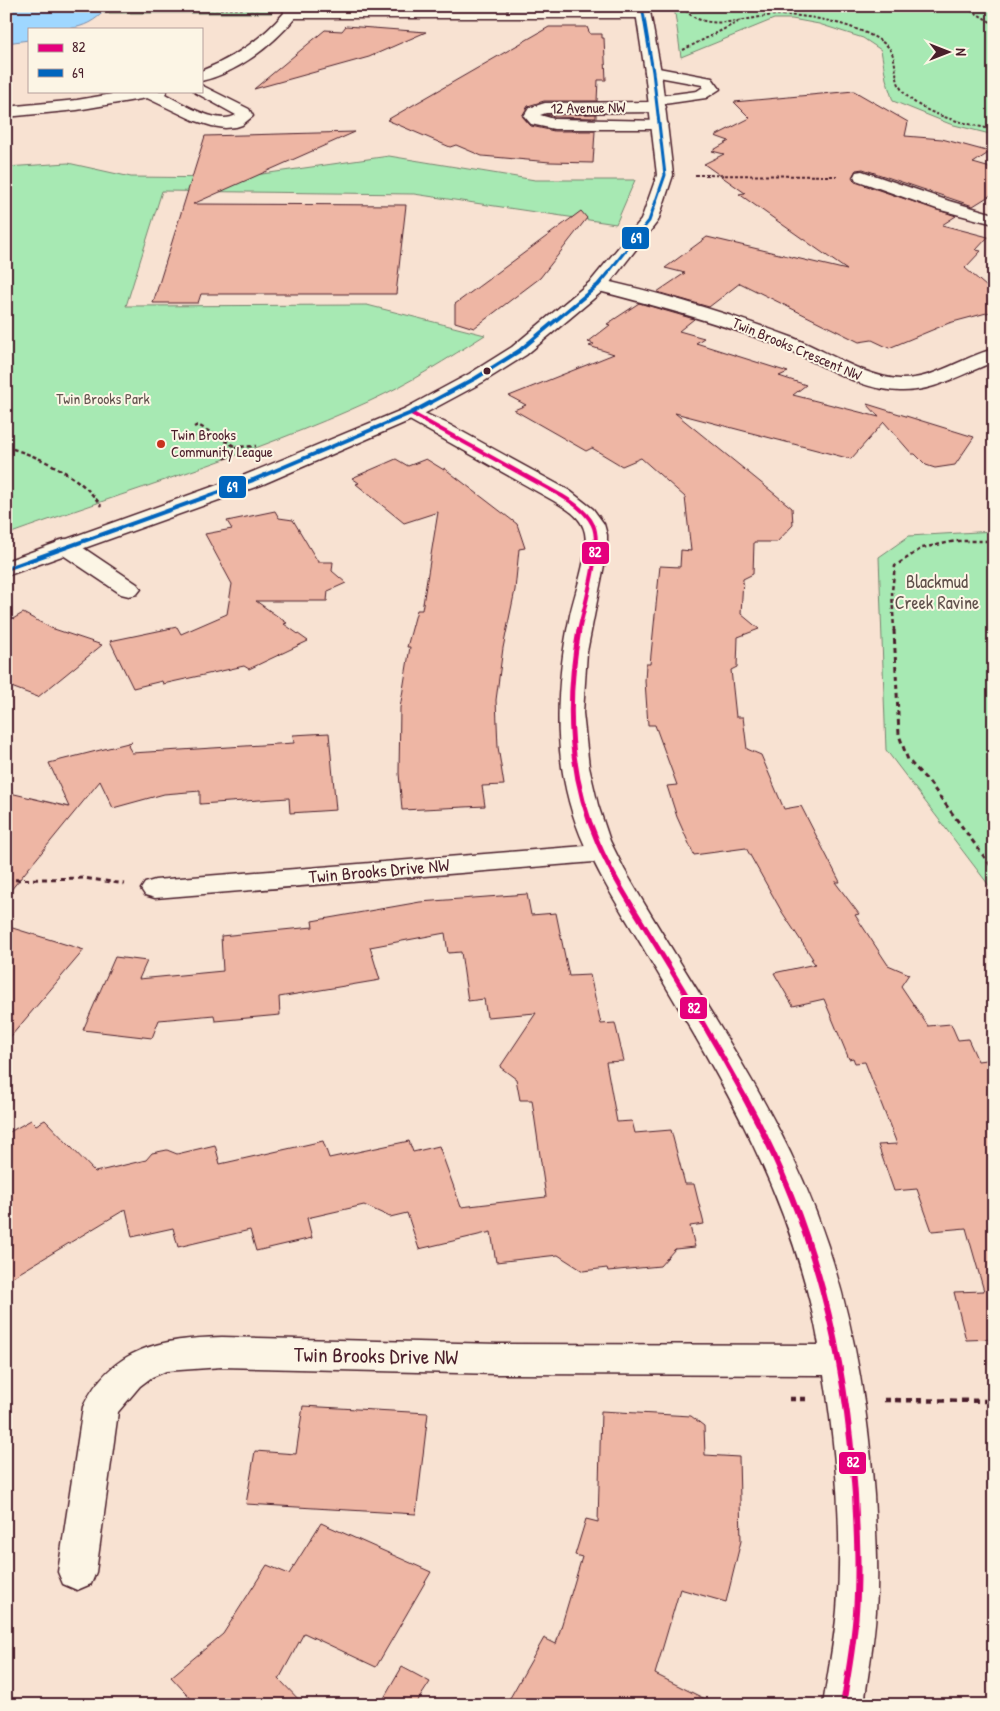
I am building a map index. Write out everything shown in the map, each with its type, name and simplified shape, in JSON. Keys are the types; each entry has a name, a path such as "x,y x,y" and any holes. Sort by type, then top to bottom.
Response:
{"street":[{"path":"6,568 253,480 411,413 476,378 519,351 598,285 649,221 659,197 665,174 653,72 642,10 291,10 280,29 265,43 239,59 202,77"},
{"name":"12 Avenue NW","path":"653,72 708,81 712,89 701,95 658,110 554,124 537,121 532,116 535,111 545,108 658,110"},
{"path":"6,112 77,105 155,92 216,123 234,122 245,116 242,112 202,91"},
{"path":"862,176 943,205 994,219"},
{"name":"Twin Brooks Crescent NW","path":"598,285 649,297 730,321 819,356 864,378 886,384 920,383 933,380 994,355"},
{"path":"411,413 439,426 569,502 590,520 595,530 596,550 571,682 570,716 578,780 602,853 733,1075 775,1155 802,1219 823,1287 839,1360 854,1473 858,1548 856,1624 843,1705"},
{"path":"65,546 129,589"},
{"name":"Twin Brooks Drive NW","path":"155,889 602,853"},
{"name":"Twin Brooks Drive NW","path":"77,1572 101,1407 116,1386 133,1370 154,1358 184,1353 222,1352 498,1359 839,1360"}],"path":[{"path":"140,6 178,9 265,10"},
{"path":"683,6 684,11 699,18 740,22"},
{"path":"956,6 974,12 994,24"},
{"path":"682,51 740,22 765,16 815,18 864,33 879,40 892,51 896,78 900,89 908,96 944,116 994,130"},
{"path":"695,175 862,176"},
{"path":"194,427 198,425 236,448"},
{"path":"6,447 33,455 60,468 96,498 105,510"},
{"path":"994,541 956,541 922,548 895,566 892,591 900,735 908,760 929,782 994,870"},
{"path":"6,880 83,878 155,889"},
{"path":"888,1400 994,1401"}],"green space":[{"path":"103,6 272,6 272,13 103,13 106,9"},
{"path":"674,6 981,6 994,12 994,135 950,124 893,101 886,79 881,50 863,38 819,24 792,19 774,19 681,57"},
{"name":"Twin Brooks Park","path":"389,156 535,180 635,180 616,224 414,194 162,191 126,306 367,305 485,335 400,386 370,401 280,439 6,535 6,167 68,163 131,177 234,178"},
{"name":"Blackmud Creek Ravine","path":"994,531 994,892 886,750 879,557 909,536"}],"water":[{"path":"6,6 103,6 106,9 89,23 70,28 28,28 28,40 6,43"}],"building":[{"path":"346,26 426,32 369,57 254,89 325,30 342,31"},
{"path":"549,27 587,27 590,34 602,34 602,38 604,38 606,80 598,80 597,101 544,101 528,106 522,116 531,126 554,131 595,131 593,163 550,162 482,156 456,145 450,147 387,120"},
{"path":"854,91 908,122 905,136 942,139 990,152 973,163 994,169 994,193 973,206 863,169 856,170 852,177 855,182 956,216 942,225 988,237 976,250 981,251 965,268 994,293 994,311 949,323 889,348 872,340 859,342 740,283 709,307 657,292 685,273 665,268 707,237 847,270 739,194 745,193 704,164 724,154 712,151 729,141 715,136 750,118 734,102"},
{"path":"596,114 596,118 554,117 546,115"},
{"path":"355,132 193,204 406,205 396,294 201,294 198,303 153,303 205,136"},
{"path":"581,211 587,218 540,278 474,328 455,322 455,304"},
{"path":"639,303 694,319 679,331 704,338 696,343 788,372 779,376 806,385 793,395 879,417 867,404 974,437 955,465 935,468 926,465 915,454 912,454 884,422 851,459 675,413 792,508 793,525 777,542 754,542 753,574 743,579 741,614 759,629 738,637 737,667 731,670 736,717 743,717 747,749 761,755 784,809 801,806 840,882 835,882 859,914 855,915 888,965 909,974 901,986 928,1026 951,1024 958,1040 968,1039 978,1061 994,1059 994,1339 966,1340 954,1292 984,1291 966,1228 932,1231 917,1189 894,1191 878,1145 897,1144 865,1062 855,1063 853,1058 849,1059 824,999 793,1006 774,973 815,964 782,912 746,848 694,855 677,817 667,786 677,785 655,725 648,725 645,681 646,664 650,664 660,566 680,567 681,550 691,551 685,497 641,458 622,466 592,448 586,451 514,410 526,405 509,396 614,354 589,346 594,344 588,342 610,325 607,324"},
{"path":"396,459 408,466 426,459 444,470 444,468 517,524 525,548 519,549 515,590 503,648 496,700 498,747 504,785 482,786 485,806 402,810 399,773 400,708 410,647 407,647 417,610 422,610 438,512 404,523 356,484 359,483 352,478"},
{"path":"275,511 279,518 293,520 318,562 333,562 332,571 346,583 328,591 327,601 256,601 308,641 249,669 244,666 163,684 162,681 133,688 110,641 177,627 181,634 227,614 232,584 205,534 232,529 227,521"},
{"path":"23,613 51,628 102,645 38,697 6,685 6,623"},
{"path":"329,733 336,810 290,813 289,798 200,804 200,791 164,794 113,808 100,781 6,896 6,792 69,807 49,763 132,742 128,746 132,753 294,743 293,735"},
{"path":"527,894 531,915 556,913 569,976 590,975 601,1024 615,1023 624,1061 606,1062 617,1122 632,1121 635,1133 671,1130 685,1184 694,1184 704,1224 690,1226 695,1247 675,1249 660,1266 608,1271 607,1268 583,1271 558,1255 496,1262 491,1232 419,1249 407,1213 390,1217 364,1205 307,1218 312,1238 256,1251 250,1230 178,1247 173,1228 132,1237 126,1209 6,1281 6,1134 31,1120 36,1125 45,1120 95,1172 146,1160 152,1153 167,1150 177,1154 215,1145 220,1164 323,1141 329,1158 409,1141 413,1152 439,1146 461,1207 546,1197 532,1100 520,1100 516,1079 500,1067 536,1013 487,1017 484,999 468,1001 461,952 448,953 445,933 370,947 380,980 279,997 280,1015 215,1021 214,1015 159,1020 152,1038 83,1030 115,957 147,961 139,979 223,971 221,936 313,927 312,921 420,902"},
{"path":"6,926 84,950 6,1042"},
{"path":"303,1406 428,1413 416,1514 246,1504 255,1451 296,1454"},
{"path":"601,1411 691,1416 704,1426 705,1455 739,1457 741,1541 726,1602 680,1589 655,1674 717,1705 506,1705 544,1638 556,1644 582,1557 575,1555 586,1519 598,1522"},
{"path":"321,1523 431,1572 376,1667 304,1633 279,1679 304,1705 197,1705 171,1677 223,1634 267,1565 289,1574"},
{"path":"402,1667 430,1682 415,1705 380,1705"}],"transit line":[{"name":"69","path":"6,569 253,480 411,413 476,378 519,351 598,285 649,221 665,175 653,72 642,6"},
{"name":"82","path":"411,413 562,496 578,507 591,521 594,528 596,550 579,631 570,713 576,767 590,824 611,869 720,1053 774,1153 793,1196 809,1240 834,1330 849,1423 858,1557 855,1626 843,1705"}],"place":[{"name":"Twin Brooks Community League","path":"161,444"}]}
